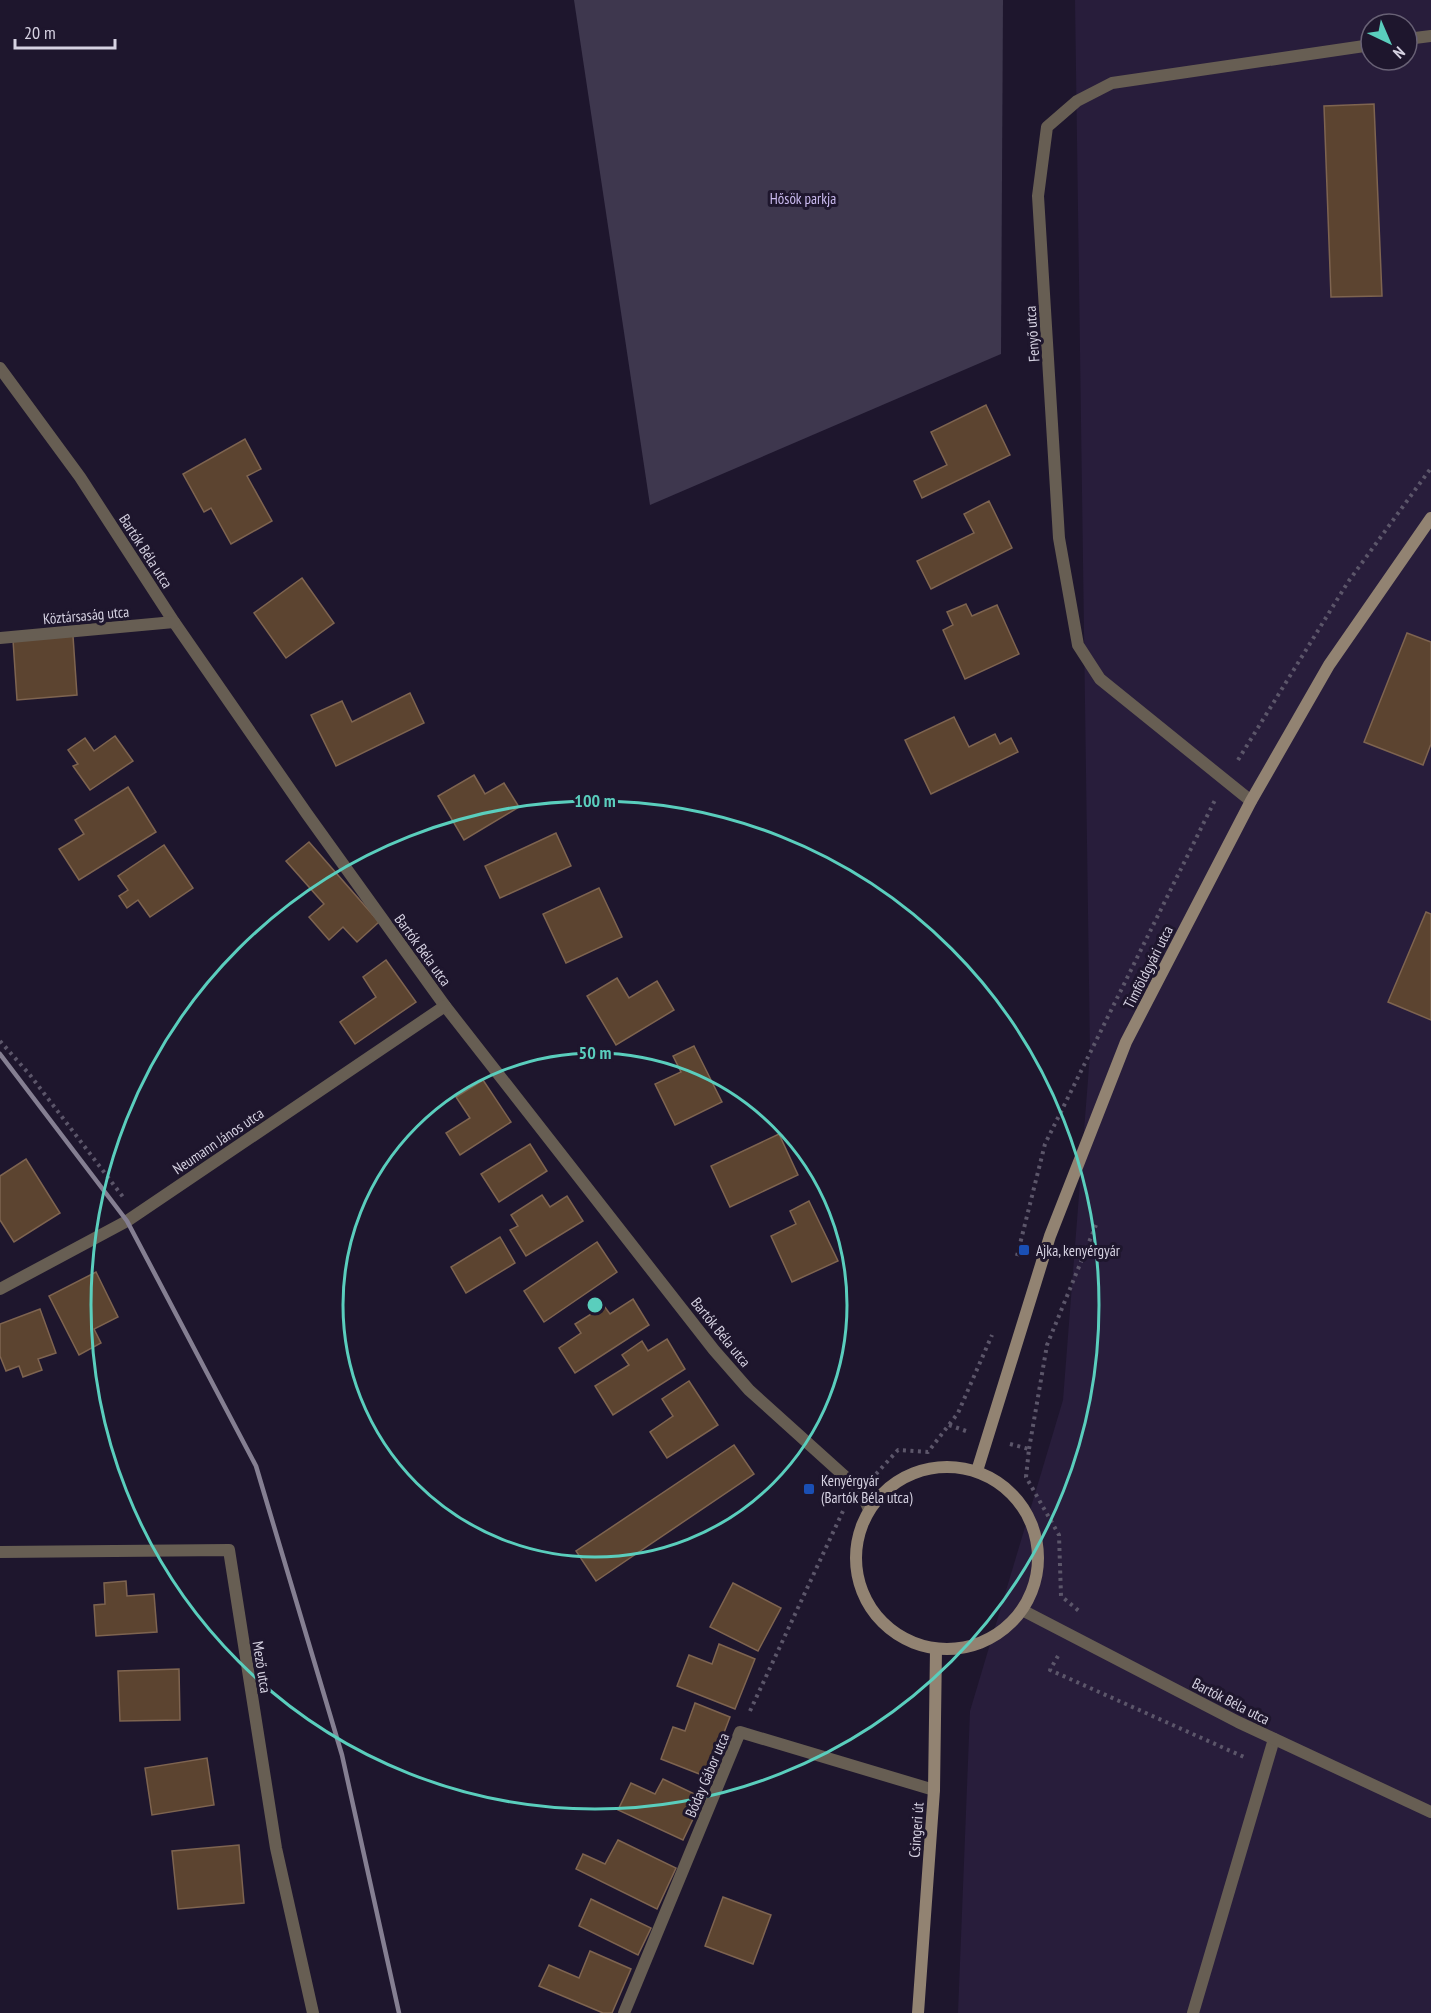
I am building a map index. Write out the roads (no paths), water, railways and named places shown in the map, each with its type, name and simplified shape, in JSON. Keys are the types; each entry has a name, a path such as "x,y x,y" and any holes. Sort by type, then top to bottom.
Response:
{"main road":[{"name":"Timföldgyári utca","path":"977,1471 1050,1236 1126,1042 1251,801 1329,665 1431,518"},
{"path":"953,1467 977,1471 1002,1484 1021,1504 1034,1529 1038,1557 1034,1584 1022,1610 1005,1628 985,1641 961,1648 936,1649 914,1643 894,1632 877,1617 864,1598 857,1576 855,1553 859,1531 869,1510 891,1486 905,1477 928,1468 953,1467"},
{"name":"Csingeri út","path":"918,2013 934,1790 936,1649"}],"street":[{"name":"Fenyő utca","path":"1251,801 1100,679 1078,645 1059,538 1040,231 1038,196 1047,127 1077,101 1112,83 1359,47"},
{"name":"Bartók Béla utca","path":"0,368 80,477 174,622 307,814 445,1006 714,1350 749,1390 861,1491 869,1510"},
{"name":"Köztársaság utca","path":"0,638 174,622"},
{"name":"Neumann János utca","path":"0,1289 137,1214 445,1006"},
{"name":"Mező utca","path":"0,1551 229,1550 276,1848 313,2013"},
{"name":"Bartók Béla utca","path":"1022,1610 1274,1739 1431,1812"},
{"name":"Bóday Gábor utca","path":"624,2013 740,1732 934,1790"},
{"path":"1193,2013 1274,1739"}],"railway":[{"path":"0,1054 127,1221 256,1466 342,1755 399,2013"}],"place":[{"name":"Ajka, kenyérgyár","path":"1024,1250"},
{"name":"Kenyérgyár (Bartók Béla utca)","path":"809,1489"}],"park label":[{"name":"Hősök parkja","path":"803,198"}]}
